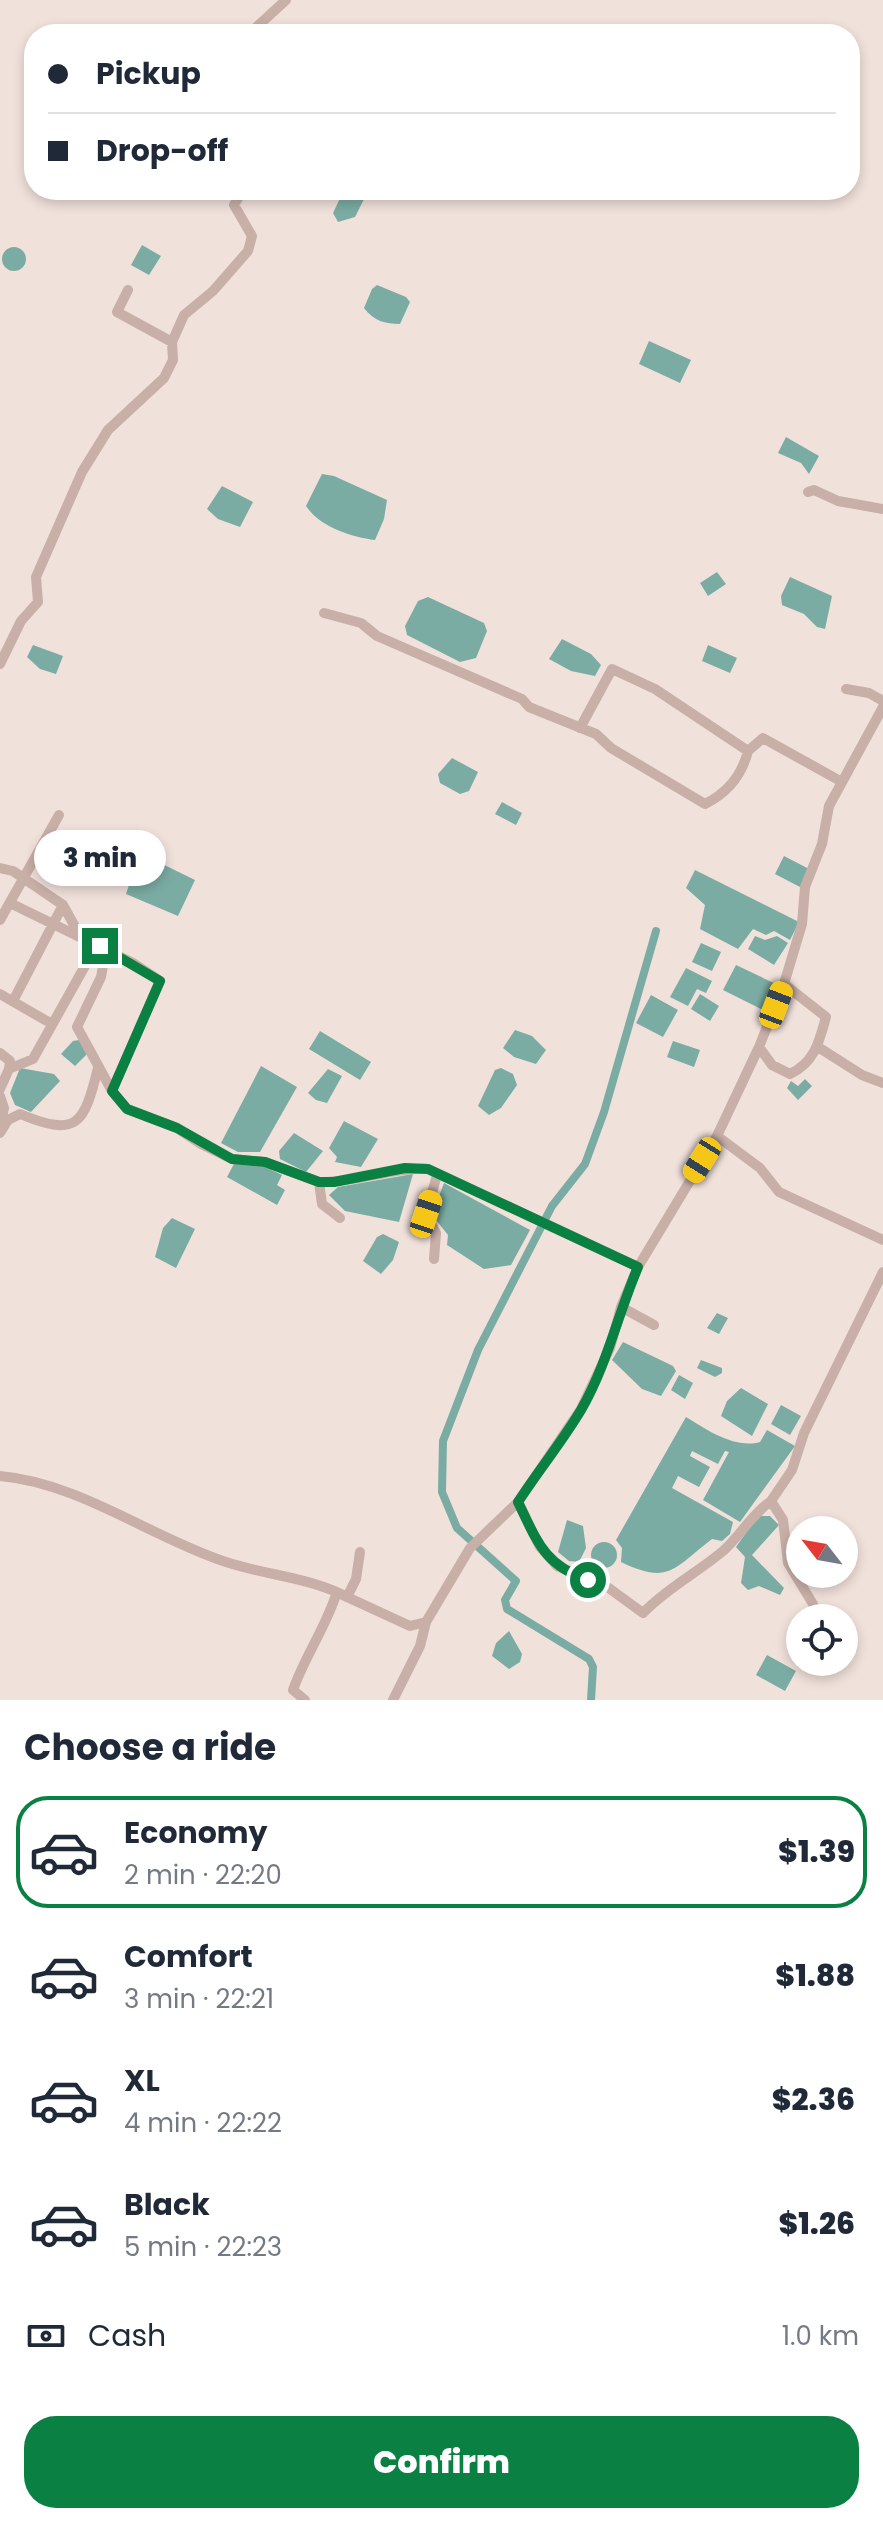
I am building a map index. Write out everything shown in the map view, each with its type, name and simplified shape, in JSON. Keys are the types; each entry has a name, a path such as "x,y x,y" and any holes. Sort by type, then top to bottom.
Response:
{"street":[{"path":"260,24 286,0"},
{"path":"0,664 21,621 38,602 36,577 82,472 108,430 164,378 173,360 172,342 184,315 213,291 248,251 252,236 234,205 237,200"},
{"path":"128,290 117,312 172,342"},
{"path":"808,492 814,490 838,501 883,509"},
{"path":"324,613 361,623 377,636 596,734 611,748 705,804 720,796 743,769 748,751 763,738 842,782"},
{"path":"580,728 612,669 655,689 748,751"},
{"path":"393,1700 420,1646 426,1622 473,1544 518,1502 581,1409 610,1348 621,1307 638,1267 717,1136 759,1047 784,984 802,924 805,887 822,844 829,806 883,704 869,693 846,689"},
{"path":"0,920 59,815"},
{"path":"0,868 24,879 63,905 79,934 104,960 101,977 77,1027 97,1058 98,1068 85,1113 72,1126 45,1125 20,1114 8,1120 0,1133"},
{"path":"10,903 133,963 160,981 112,1091"},
{"path":"13,1001 63,905"},
{"path":"9,1069 33,1059 92,945"},
{"path":"759,1047 772,1065 790,1074 805,1067 818,1047 826,1017 784,984"},
{"path":"0,994 52,1024"},
{"path":"818,1047 862,1075 883,1083"},
{"path":"0,1053 10,1061 0,1089"},
{"path":"98,1068 127,1109 177,1128 232,1159 265,1162 319,1182 334,1182 405,1168 428,1169 485,1199 543,1221 638,1267"},
{"path":"0,1096 4,1108 0,1126"},
{"path":"717,1136 760,1168 779,1192 883,1240"},
{"path":"434,1259 436,1233 426,1214 437,1175"},
{"path":"319,1182 322,1204 340,1218"},
{"path":"518,1502 540,1547 557,1566 606,1586 643,1613 663,1593 697,1573 717,1556 751,1515 771,1501 792,1470 804,1433 883,1272"},
{"path":"621,1307 654,1325"},
{"path":"0,1476 23,1478 66,1494 224,1562 342,1594 410,1626 426,1622"},
{"path":"771,1501 783,1520 788,1563 813,1604"},
{"path":"305,1700 293,1690 313,1645 342,1594 356,1579 360,1552"}],"water":[{"path":"339,200 364,200 355,217 338,222 333,213"},
{"path":"142,245 161,256 149,275 131,265"},
{"path":"14,247 23,250 26,259 23,268 14,271 5,268 2,259 5,250"},
{"path":"377,285 406,297 410,302 400,324 380,321 364,308"},
{"path":"649,341 691,360 680,383 639,364"},
{"path":"786,437 819,456 809,474 801,463 778,453"},
{"path":"322,474 334,476 387,500 384,519 375,540 337,530 319,520 306,506"},
{"path":"222,486 253,502 240,527 218,519 207,509"},
{"path":"717,572 726,584 708,596 700,583"},
{"path":"790,577 832,596 825,629 817,627 804,614 782,605 781,596"},
{"path":"428,597 484,623 487,631 476,658 460,662 407,635 405,626 418,601"},
{"path":"562,639 591,654 601,665 595,676 571,671 549,659"},
{"path":"33,645 63,656 56,674 40,669 27,657"},
{"path":"708,645 737,658 730,673 702,661"},
{"path":"452,758 478,772 469,791 460,794 440,783 438,774"},
{"path":"502,802 522,813 516,825 495,814"},
{"path":"140,853 195,880 178,916 126,894"},
{"path":"784,856 809,869 800,887 775,874"},
{"path":"695,870 799,922 790,940 774,931 766,935 753,929 738,949 700,929 705,905 686,888"},
{"path":"755,936 765,940 777,936 788,943 774,965 748,949"},
{"path":"701,943 721,952 712,971 692,962"},
{"path":"736,965 778,985 765,1011 723,990"},
{"path":"686,968 712,981 706,993 697,989 688,1006 670,997"},
{"path":"700,994 719,1006 710,1021 691,1009"},
{"path":"651,995 678,1010 663,1037 636,1023"},
{"path":"515,1030 532,1036 546,1050 536,1064 514,1057 503,1048"},
{"path":"320,1031 371,1062 360,1080 309,1049"},
{"path":"79,1040 87,1054 75,1066 61,1054 73,1041"},
{"path":"673,1041 700,1050 694,1067 667,1057"},
{"path":"261,1066 297,1087 260,1152 238,1152 221,1143"},
{"path":"20,1068 54,1074 60,1081 31,1112 15,1105 10,1093"},
{"path":"501,1068 513,1074 517,1085 501,1108 489,1115 478,1106 495,1070"},
{"path":"328,1069 342,1076 327,1103 316,1100 308,1093"},
{"path":"805,1079 812,1086 798,1100 787,1088 791,1081 798,1086"},
{"path":"344,1121 378,1139 361,1167 335,1162 337,1157 329,1148"},
{"path":"294,1133 323,1151 306,1172 280,1159 279,1151"},
{"path":"235,1162 265,1167 282,1175 277,1185 285,1190 277,1205 227,1177"},
{"path":"413,1174 399,1222 345,1211 329,1195 338,1187"},
{"path":"444,1183 530,1230 511,1265 484,1269 447,1245 448,1235 432,1215"},
{"path":"172,1218 195,1229 176,1268 155,1257 163,1228"},
{"path":"383,1234 399,1242 393,1260 381,1274 363,1261 377,1237"},
{"path":"717,1313 728,1318 719,1334 707,1328"},
{"path":"623,1342 673,1366 676,1371 661,1396 642,1389 612,1360"},
{"path":"701,1360 722,1368 722,1373 715,1377 697,1368"},
{"path":"679,1375 693,1383 685,1399 671,1390"},
{"path":"741,1388 768,1404 752,1436 721,1416 727,1401"},
{"path":"781,1405 801,1416 790,1435 771,1424"},
{"path":"686,1417 731,1441 760,1442 767,1430 795,1446 740,1522 703,1500 729,1452 725,1451 718,1464 692,1451 690,1456 710,1467 699,1487 678,1476 672,1488 733,1522 730,1534 722,1541 712,1539 670,1570 661,1573 637,1569 621,1562 622,1548 616,1540"},
{"path":"758,1516 770,1516 779,1525 752,1555 784,1588 780,1595 759,1586 748,1590 741,1583 745,1557 736,1547"},
{"path":"567,1520 583,1526 586,1548 579,1562 569,1561 558,1552"},
{"path":"604,1542 613,1546 617,1555 613,1564 604,1568 595,1564 591,1555 595,1546"},
{"path":"509,1631 522,1654 520,1662 509,1669 492,1656 496,1643"},
{"path":"767,1655 786,1665 786,1676 793,1676 785,1691 756,1675"}],"waterway":[{"path":"591,1700 593,1667 589,1659 507,1609 505,1600 516,1581 457,1528 442,1492 443,1441 478,1350 552,1206 585,1164 604,1112 656,931"}],"route":[{"path":"100,946 160,981 112,1091 127,1109 177,1128 232,1159 265,1162 319,1182 334,1182 405,1168 428,1169 485,1199 539,1219 638,1267 621,1307 610,1348 581,1409 518,1502 540,1547 557,1566 588,1580"}]}
